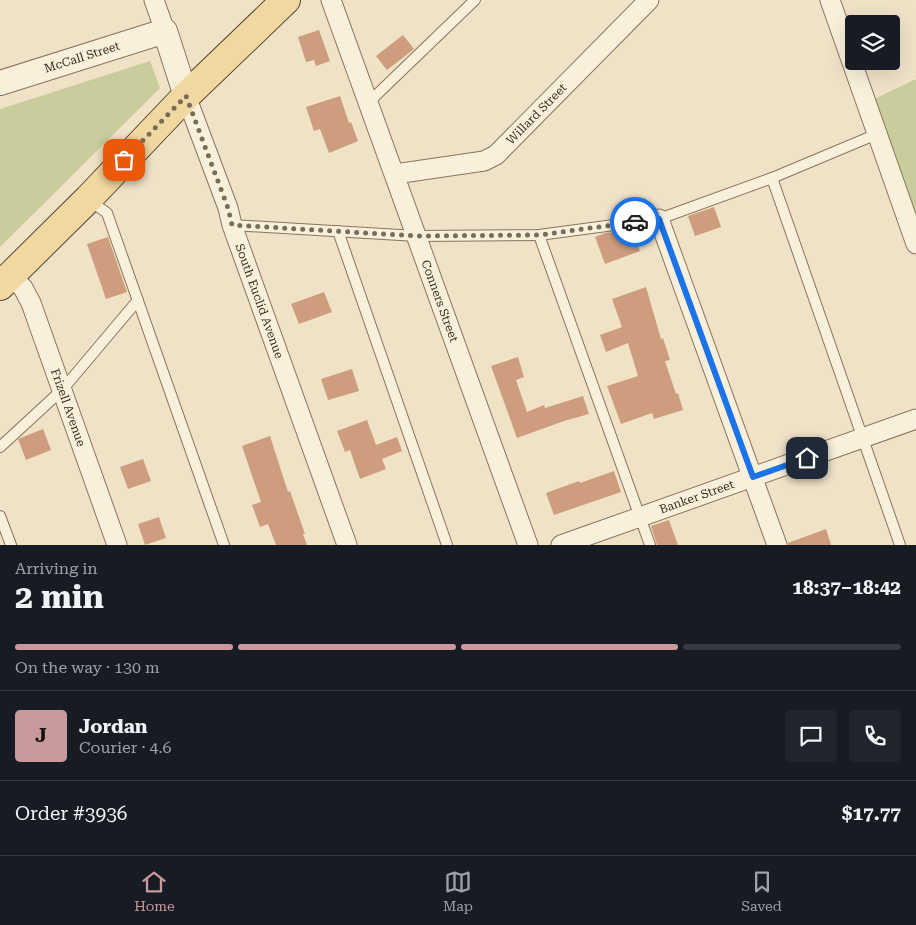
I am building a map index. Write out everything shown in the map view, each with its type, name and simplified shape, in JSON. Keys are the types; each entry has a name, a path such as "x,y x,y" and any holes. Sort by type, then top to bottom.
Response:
{"main road":[{"path":"5,281 88,199 186,96 286,0"}],"street":[{"name":"South Euclid Avenue","path":"154,0 186,96 228,208 232,225 347,545"},
{"name":"Conners Street","path":"331,0 528,545"},
{"name":"Willard Street","path":"395,174 484,161 496,155 649,0"},
{"path":"830,0 916,244"},
{"name":"McCall Street","path":"0,83 165,31"},
{"path":"659,219 777,545"},
{"name":"Frizell Avenue","path":"5,281 23,288 31,303 117,545"},
{"name":"Banker Street","path":"561,545 916,419"}],"lane":[{"path":"368,103 475,0"},
{"path":"232,225 417,236 539,235 659,219 772,178 878,134"},
{"path":"772,178 861,438 900,545"},
{"path":"88,199 107,213 224,545"},
{"path":"338,232 447,545"},
{"path":"539,235 650,545"},
{"path":"0,447 63,389 138,300"},
{"path":"0,516 11,545"}],"green space":[{"path":"150,61 160,88 0,247 0,109"},
{"path":"916,79 916,244 866,103"}],"building":[{"path":"319,30 330,61 316,66 314,60 306,62 298,37"},
{"path":"403,35 414,49 387,70 376,56"},
{"path":"340,96 349,123 351,122 358,141 329,153 320,129 314,131 306,107"},
{"path":"714,207 721,227 695,236 688,216"},
{"path":"632,230 640,251 605,264 595,237 605,233"},
{"path":"108,237 127,292 106,299 87,244"},
{"path":"646,287 661,339 663,338 670,360 665,361 683,410 654,419 652,413 621,424 607,386 638,376 628,343 606,352 600,335 622,327 612,299"},
{"path":"324,292 332,312 299,324 291,304"},
{"path":"518,357 524,377 516,380 527,412 544,405 545,408 583,396 589,414 517,438 491,366"},
{"path":"352,369 359,391 328,400 321,379"},
{"path":"367,420 376,445 397,437 402,451 382,459 386,469 360,479 350,450 345,452 337,431"},
{"path":"43,429 51,450 26,460 18,439"},
{"path":"270,436 288,492 290,491 305,534 303,534 307,545 276,545 268,524 260,527 252,505 261,502 242,446"},
{"path":"143,459 151,481 128,489 120,467"},
{"path":"614,471 621,492 554,515 546,493"},
{"path":"159,517 166,538 145,545 138,524"},
{"path":"669,520 678,545 657,545 651,526"},
{"path":"826,529 831,545 788,545 788,543"}],"way so far":[{"path":"124,160 186,96 228,208 232,225 417,236 539,235 635,222"}],"route":[{"path":"635,222 659,219 753,477 807,458"}]}
